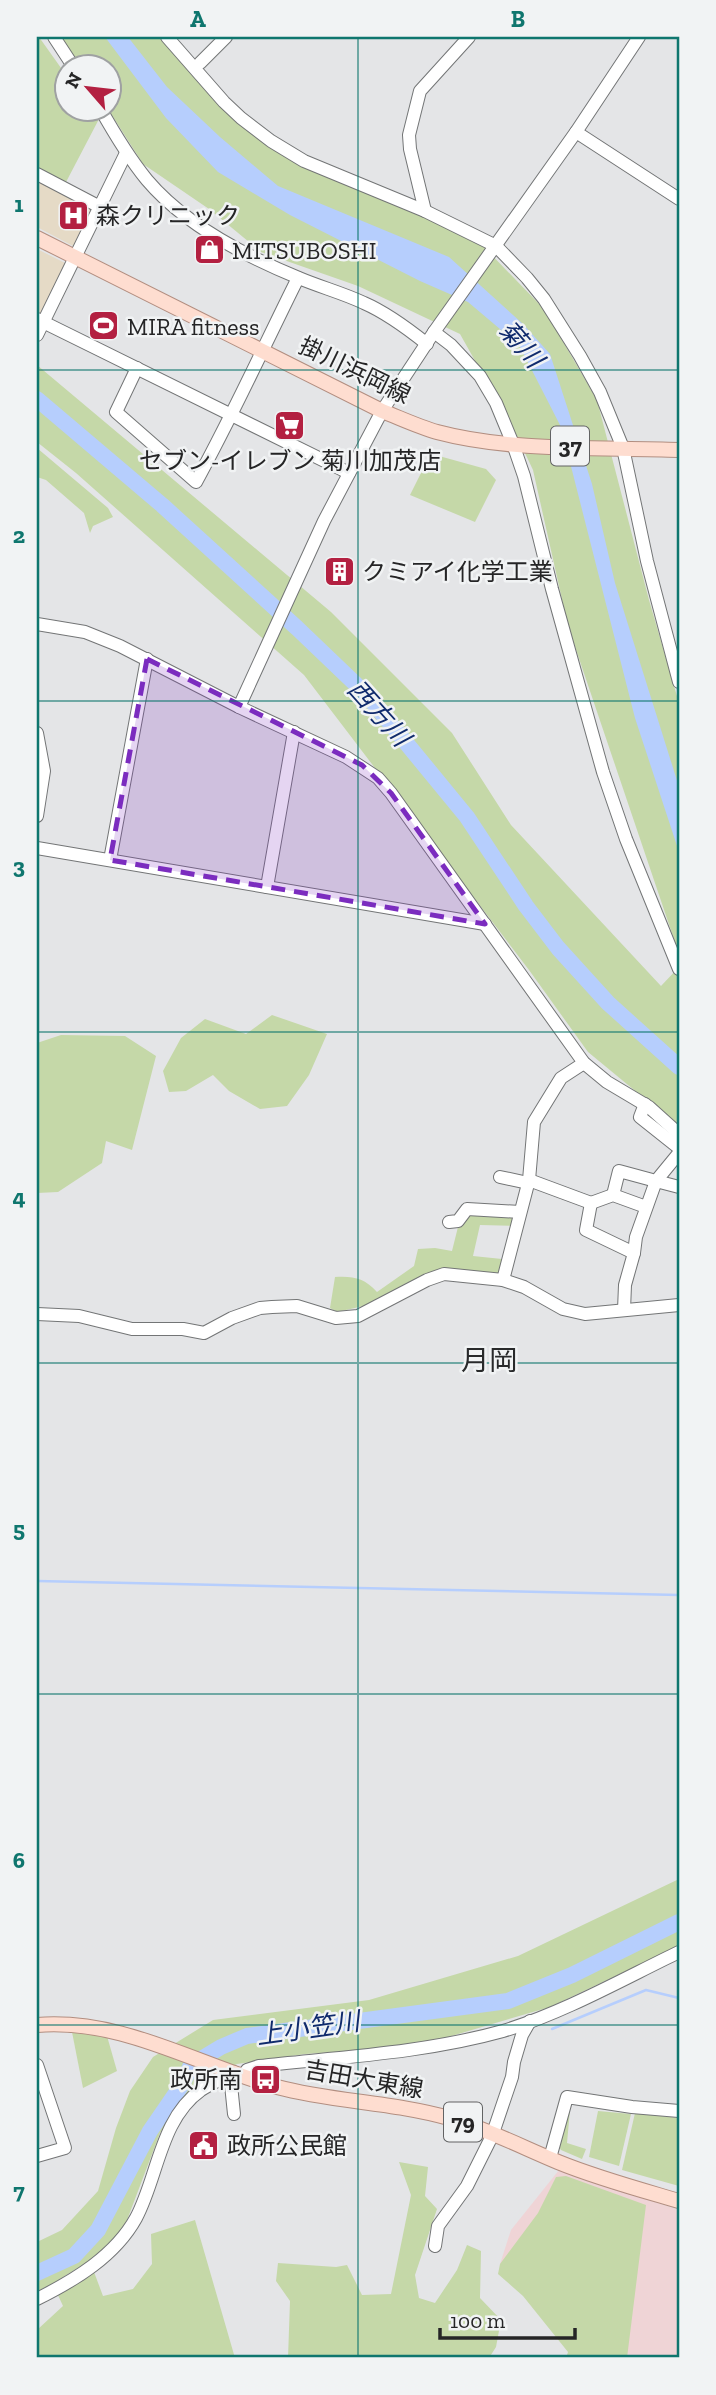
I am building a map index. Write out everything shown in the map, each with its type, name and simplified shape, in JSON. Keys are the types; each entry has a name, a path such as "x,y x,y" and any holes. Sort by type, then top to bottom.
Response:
{"main road":[{"name":"掛川浜岡線","path":"37,238 382,411 436,432 515,444 679,450"},
{"name":"吉田大東線","path":"37,2025 75,2024 107,2029 287,2089 403,2107 446,2117 493,2133 601,2178 679,2201"}],"street":[{"path":"54,37 64,52"},
{"path":"167,37 224,102 271,141 304,161 425,211 495,248 544,299 600,392 623,448 647,561 679,682"},
{"path":"200,63 226,37"},
{"path":"425,211 409,135 420,91 469,37"},
{"path":"239,707 292,589 382,411 639,37"},
{"path":"108,122 126,153 149,182 195,221 248,255 298,278 364,303 404,326 433,334 451,345 480,376 515,444 603,772 626,839 679,969"},
{"path":"576,132 679,199"},
{"path":"37,335 40,320 75,258 126,153"},
{"path":"37,174 100,207"},
{"path":"137,368 116,412 196,482 232,416 298,278"},
{"path":"40,320 349,473"},
{"path":"37,624 85,632 147,659 239,707 362,765 378,778 584,1063 607,1082 645,1104 679,1134"},
{"path":"110,860 147,659"},
{"path":"267,887 294,732"},
{"path":"37,733 44,771 37,816"},
{"path":"37,848 485,924"},
{"path":"503,1280 528,1181 534,1122 561,1078 584,1063"},
{"path":"624,1310 625,1285 646,1207 656,1181 679,1150 640,1117 645,1104"},
{"path":"613,1195 619,1171 679,1187"},
{"path":"500,1177 528,1181 592,1203 613,1195 646,1207"},
{"path":"592,1203 586,1230 634,1253"},
{"path":"449,1222 458,1221 467,1209 520,1212"},
{"path":"37,1314 79,1316 132,1329 183,1329 204,1333 232,1318 260,1308 297,1306 336,1318 358,1315 444,1274 503,1280 524,1287 563,1309 585,1314 679,1305"},
{"path":"37,2299 64,2286 118,2244 135,2219 148,2192 159,2154 174,2122 201,2090 234,2073 259,2066 383,2053 450,2043 504,2030 601,1990 679,1952"},
{"path":"435,2246 438,2226 467,2186 493,2133 512,2077 514,2062 530,2021"},
{"path":"37,2066 65,2148 37,2156"},
{"path":"234,2073 234,2114"},
{"path":"550,2158 567,2096 679,2112"}],"highlighted area":[{"path":"147,659 362,765 391,793 485,924 110,860"}],"shaded area":[{"path":"37,178 93,206 79,244 73,246 37,227"},
{"path":"37,249 65,263 67,268 43,314 37,315"},
{"path":"559,2170 679,2210 679,2358 575,2356 500,2264 511,2230"}],"green space":[{"path":"39,37 52,55 52,122 97,122 65,184 37,170"},
{"path":"61,37 162,37 253,134 482,245 544,309 597,400 679,703 679,954 568,626 533,470 515,432 460,334 358,286 261,252 209,209 143,164 116,122 122,122 122,52 71,52"},
{"path":"37,365 331,612 452,733 511,825 661,986 679,967 679,1127 588,1052 529,970 304,675 76,473 37,442"},
{"path":"37,448 108,508 113,517 93,526 90,533 84,513 46,480 37,477"},
{"path":"439,456 486,469 496,480 475,522 410,495 426,463"},
{"path":"272,1015 327,1034 309,1075 287,1106 260,1109 229,1091 213,1075 186,1091 169,1092 163,1071 181,1038 205,1019 246,1034"},
{"path":"61,1035 125,1036 156,1056 132,1150 106,1141 102,1163 58,1192 37,1193 37,1043"},
{"path":"516,1211 516,1226 480,1225 473,1256 502,1259 500,1274 464,1271 377,1303 337,1312 330,1308 335,1277 358,1279 377,1292 414,1266 418,1249 452,1251 458,1227 470,1213"},
{"path":"679,1879 679,1946 550,2007 414,2047 305,2054 237,2064 194,2086 160,2133 124,2228 94,2258 37,2291 37,2242 62,2230 98,2191 130,2091 153,2057 213,2020 369,2000 518,1956"},
{"path":"72,2032 107,2036 117,2071 83,2088"},
{"path":"566,2109 570,2110 567,2143 586,2149 582,2159 559,2147"},
{"path":"598,2111 631,2114 619,2166 589,2157"},
{"path":"635,2113 679,2118 679,2186 622,2170"},
{"path":"399,2162 428,2167 425,2196 437,2209 415,2275 419,2298 435,2303 457,2270 467,2245 481,2251 480,2298 501,2320 496,2347 489,2358 288,2358 290,2301 276,2281 278,2263 336,2267 347,2265 362,2295 391,2294 411,2195"},
{"path":"566,2176 646,2205 627,2358 617,2355 567,2355 568,2352 523,2296 498,2274 500,2264 538,2213 556,2177"},
{"path":"195,2220 235,2358 37,2358 37,2330 63,2306 57,2293 94,2272 103,2296 133,2289 152,2264 151,2234"}],"water":[{"name":"菊川","path":"105,37 128,37 167,87 278,186 449,257 523,324 550,354 592,484 615,583 679,787 679,852 635,718 561,427 519,345 468,302 420,281 290,215 218,172 166,118 122,60 122,52 116,52"}],"pier":[{"path":"559,435 581,436 588,458 565,458"}],"waterway":[{"name":"西方川","path":"37,399 162,505 366,694 467,817 526,906 558,948 608,1003 679,1067"},
{"path":"37,1581 679,1595"},
{"name":"上小笠川","path":"37,2273 74,2256 98,2230 150,2131 183,2083 191,2065 221,2047 247,2036 508,2001 572,1975 679,1922"},
{"path":"552,2029 646,1990 679,1998"}],"place":[{"name":"森クリニック","path":"73,215"},
{"name":"MITSUBOSHI","path":"209,250"},
{"name":"MIRA fitness","path":"104,326"},
{"name":"セブン-イレブン 菊川加茂店","path":"290,426"},
{"name":"クミアイ化学工業","path":"339,571"},
{"name":"政所南","path":"265,2079"},
{"name":"政所公民館","path":"204,2145"}],"district":[{"name":"月岡","path":"489,1360"}]}
